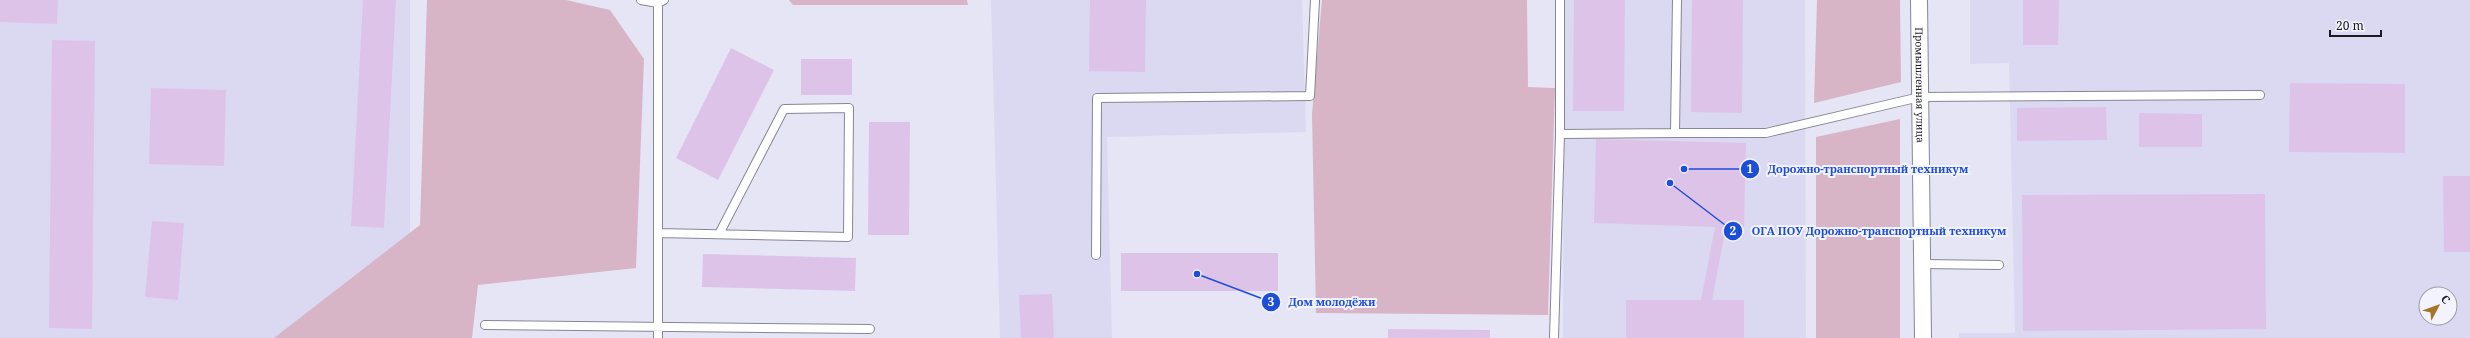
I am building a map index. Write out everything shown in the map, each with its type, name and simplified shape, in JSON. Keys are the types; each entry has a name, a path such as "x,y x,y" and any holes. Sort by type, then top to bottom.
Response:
{"street":[{"name":"Промышленная улица","path":"1919,0 1923,338"}],"lane":[{"path":"641,0 661,2 658,338"},
{"path":"1096,255 1097,98 1310,96 1315,0"},
{"path":"1554,338 1560,134 1560,0"},
{"path":"1675,133 1677,0"},
{"path":"1560,134 1766,133 1920,97 2260,95"},
{"path":"659,233 848,237 849,108 784,109 718,234"},
{"path":"1923,264 1999,265"},
{"path":"485,325 658,328 870,329"}],"shaded area":[{"path":"0,0 410,0 410,338 0,338"},
{"path":"427,0 566,0 610,10 644,59 636,268 478,285 472,338 274,338 420,225"},
{"path":"789,0 967,0 968,5 793,5"},
{"path":"991,0 1302,0 1306,132 1107,137 1112,338 1000,338"},
{"path":"1322,0 1527,0 1528,87 1555,88 1548,315 1316,313 1312,114"},
{"path":"1564,0 1805,0 1806,338 1563,338"},
{"path":"1817,0 1900,0 1901,82 1814,103"},
{"path":"1970,0 2470,0 2470,338 1959,338 1959,333 2015,333 2009,63 1970,64"},
{"path":"1900,119 1900,338 1816,338 1816,137"}],"building":[{"path":"0,0 58,0 57,24 0,22"},
{"path":"363,0 396,0 384,228 351,226"},
{"path":"1090,0 1146,0 1145,72 1089,71"},
{"path":"1574,0 1625,0 1624,111 1573,111"},
{"path":"1692,0 1743,0 1742,113 1691,112"},
{"path":"2023,0 2059,0 2058,45 2023,45"},
{"path":"52,40 95,41 92,329 49,328"},
{"path":"731,48 774,70 718,180 676,158"},
{"path":"801,59 852,59 852,95 801,95"},
{"path":"2290,83 2405,84 2405,153 2289,152"},
{"path":"151,88 226,90 224,166 149,164"},
{"path":"2106,107 2107,140 2017,141 2017,108"},
{"path":"2139,113 2202,114 2202,147 2139,147"},
{"path":"869,122 910,122 909,235 868,235"},
{"path":"1596,139 1746,143 1744,227 1726,227 1712,300 1744,300 1744,338 1626,338 1626,300 1701,300 1715,227 1594,223"},
{"path":"2443,176 2470,176 2470,252 2444,252"},
{"path":"2265,194 2266,329 2023,331 2022,195"},
{"path":"152,221 184,223 178,300 145,297"},
{"path":"1121,253 1278,253 1278,291 1121,291"},
{"path":"703,254 856,258 855,291 702,287"},
{"path":"1052,294 1054,338 1021,338 1019,295"},
{"path":"1388,329 1490,330 1490,338 1388,338"}],"place":[{"name":"Дорожно-транспортный техникум","path":"1684,169"},
{"name":"ОГА ПОУ Дорожно-транспортный техникум","path":"1670,183"},
{"name":"Дом молодёжи","path":"1197,274"}]}
